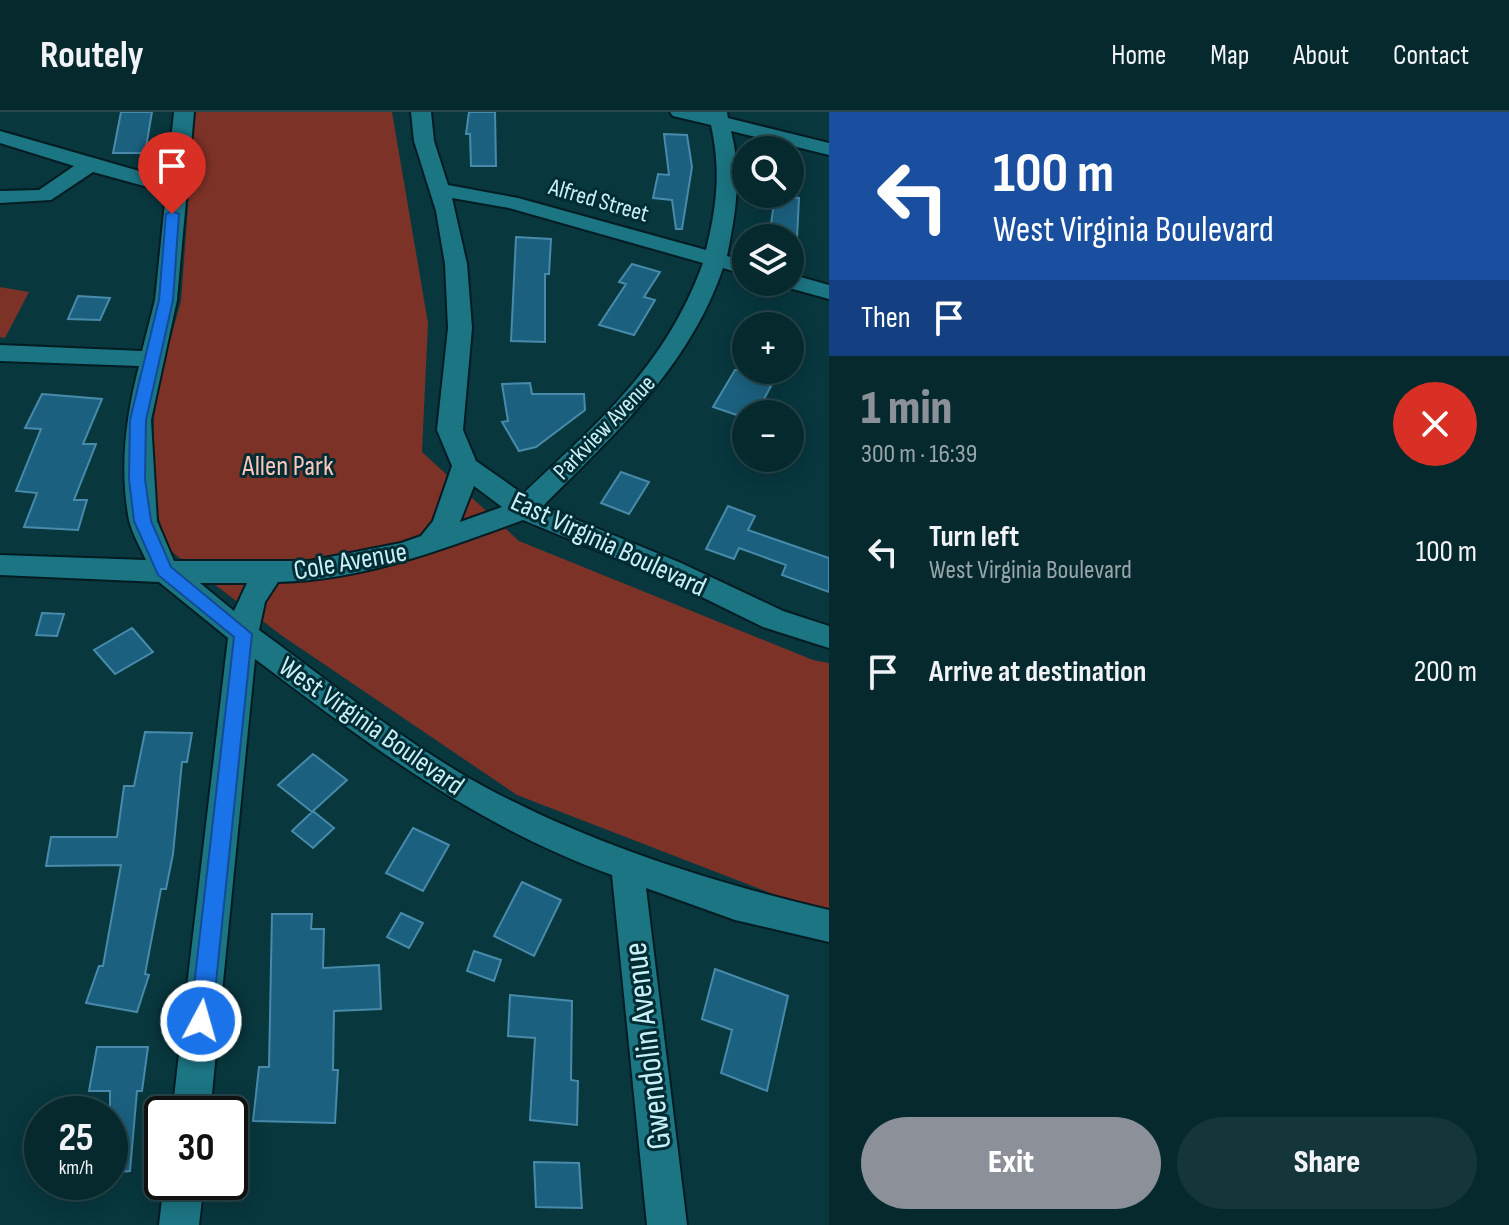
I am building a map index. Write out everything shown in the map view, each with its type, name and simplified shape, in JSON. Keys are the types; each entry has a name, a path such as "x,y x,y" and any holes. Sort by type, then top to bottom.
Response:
{"street":[{"name":"West Virginia Boulevard","path":"184,112 166,300 138,420 137,479 143,521 164,570 243,634 434,774 540,831 735,904 829,926"},
{"path":"421,112 424,141 446,211 456,264 460,328 450,430 455,450 465,466"},
{"path":"680,112 719,117 829,149"},
{"name":"Parkview Avenue","path":"524,509 595,442 661,366 699,304 715,259 728,202 727,153 719,117"},
{"path":"0,137 157,185 175,186"},
{"path":"0,197 44,196 89,165"},
{"name":"Alfred Street","path":"437,189 511,202 732,264"},
{"path":"804,285 829,292"},
{"path":"0,353 153,359"},
{"name":"East Virginia Boulevard","path":"465,466 524,509 671,570 773,619 829,637"},
{"name":"Cole Avenue","path":"429,545 449,516 465,466"},
{"name":"Cole Avenue","path":"0,565 309,571 429,545 524,509"},
{"name":"Cole Avenue","path":"193,1096 243,634 251,600 270,572"},
{"name":"Gwendolin Avenue","path":"629,866 629,895 667,1225"},
{"path":"179,1225 182,1200"}],"green space":[{"name":"Allen Park","path":"195,112 392,112 428,323 422,452 519,541 813,660 829,663 829,912 812,909 517,795 281,635 168,549 157,512 152,474 155,395 181,301"},
{"path":"0,287 29,292 5,338 0,337"}],"building":[{"path":"121,112 152,112 145,153 113,153"},
{"path":"469,112 495,112 496,166 471,166 470,134 466,134"},
{"path":"664,134 687,135 692,167 682,229 676,229 672,200 653,198 658,174 669,175"},
{"path":"773,208 798,208 798,224 771,224"},
{"path":"516,237 551,239 549,274 545,274 545,342 511,341"},
{"path":"632,264 660,272 644,297 655,300 634,335 599,325 626,284 619,282"},
{"path":"78,296 110,298 100,320 68,319"},
{"path":"732,375 732,384 771,386 764,400 732,400 732,413 713,407"},
{"path":"530,383 532,394 584,394 585,410 536,447 519,451 502,422 508,421 502,384"},
{"path":"42,394 102,399 83,444 96,444 74,500 87,500 78,530 24,527 37,493 16,491 41,429 25,428"},
{"path":"621,472 649,482 629,514 601,503"},
{"path":"728,506 755,516 748,530 829,558 829,592 782,575 786,565 739,548 734,559 706,549"},
{"path":"42,613 64,614 57,636 36,635"},
{"path":"132,628 153,652 115,674 94,650"},
{"path":"145,732 192,733 187,762 182,762 173,854 166,889 161,889 145,974 149,975 137,1012 86,1003 99,966 103,966 121,865 46,866 51,837 117,837 124,786 134,786"},
{"path":"313,754 347,780 312,812 278,785"},
{"path":"313,811 334,828 313,848 292,831"},
{"path":"413,828 449,845 423,891 386,873"},
{"path":"522,882 561,900 534,956 494,936"},
{"path":"401,913 423,923 409,948 387,937"},
{"path":"272,914 312,914 311,929 324,929 323,968 379,965 381,1009 334,1011 333,1070 338,1070 335,1123 253,1121 259,1067 269,1067"},
{"path":"474,951 501,960 494,981 467,971"},
{"path":"715,969 788,996 767,1091 721,1073 732,1030 702,1019"},
{"path":"510,995 572,1001 571,1080 578,1081 577,1125 530,1120 535,1038 508,1036"},
{"path":"97,1047 148,1047 142,1091 137,1091 130,1171 128,1096 110,1096 110,1091 89,1091"},
{"path":"534,1162 579,1163 582,1208 536,1207"}],"route":[{"path":"172,214 166,300 138,420 137,479 143,521 164,570 243,634 201,1021"}]}
